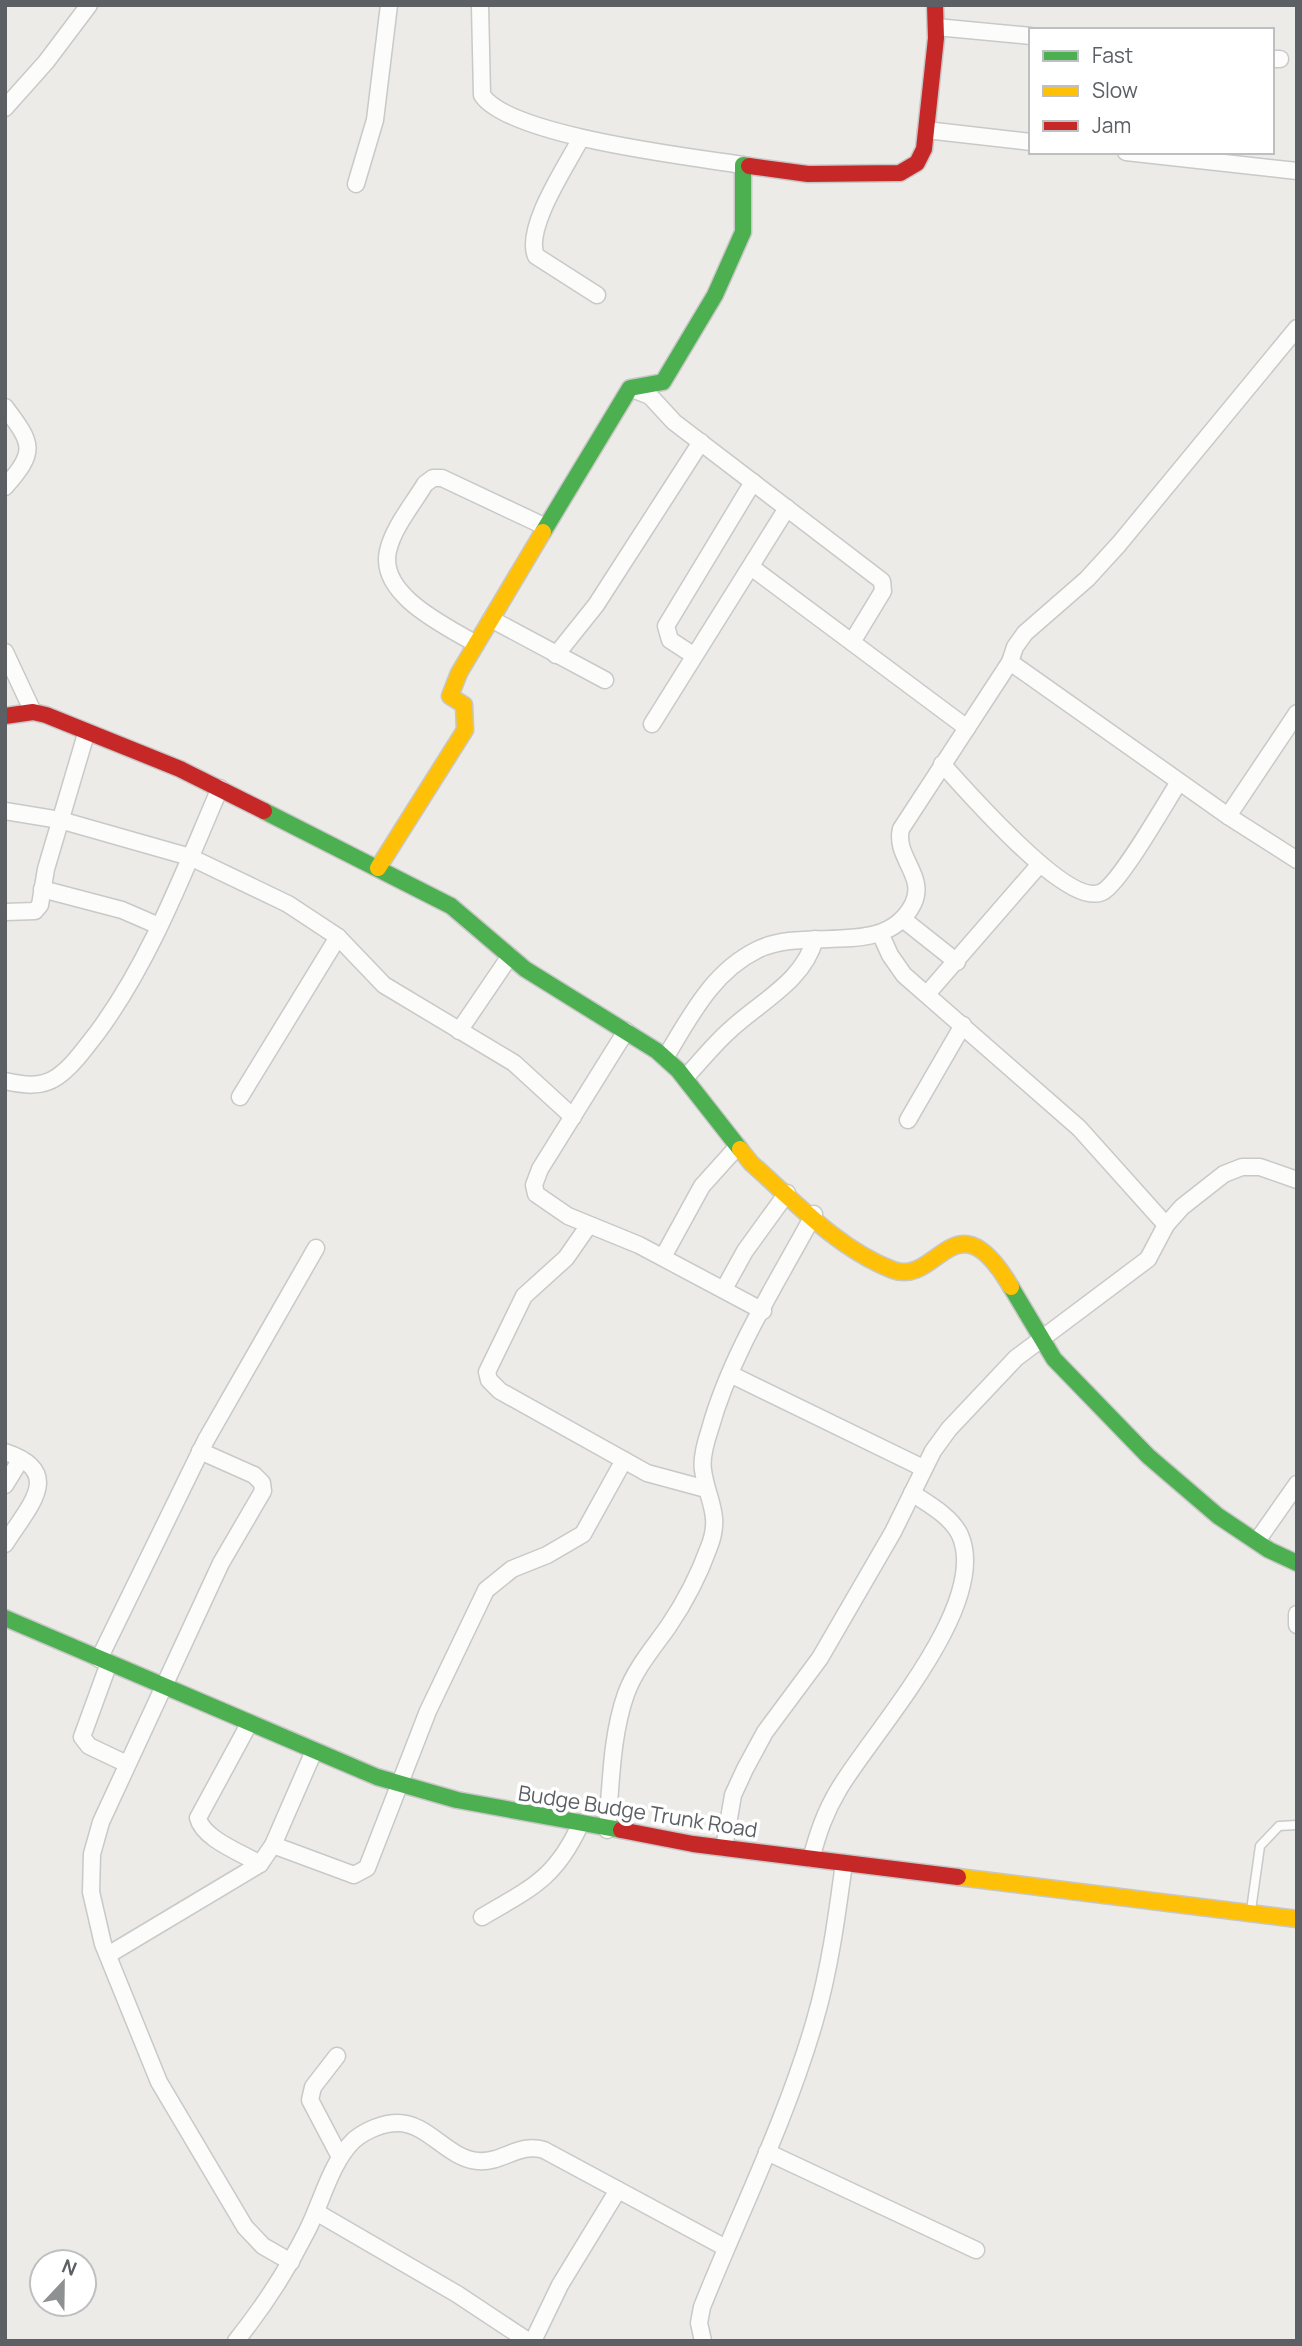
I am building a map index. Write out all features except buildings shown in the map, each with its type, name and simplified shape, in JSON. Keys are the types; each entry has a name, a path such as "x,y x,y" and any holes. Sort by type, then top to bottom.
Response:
{"street":[{"path":"5,108 46,62 89,5"},
{"path":"356,184 375,120 389,5"},
{"path":"480,5 482,94 486,102 499,110 581,138 743,166 808,174 900,173 917,163 924,149 936,27 935,5"},
{"path":"936,27 1029,36"},
{"path":"926,130 1029,142"},
{"path":"581,138 538,220 532,248 536,256 597,295"},
{"path":"1144,154 1297,171"},
{"path":"650,396 663,382 715,295 743,232 743,166"},
{"path":"665,1058 713,982 732,965 776,941 881,935 904,920 913,904 917,887 898,841 915,805 1010,662 1015,647 1025,633 1087,579 1119,544 1297,328"},
{"path":"378,868 465,730 464,705 450,696 452,685 476,644 630,388 663,382"},
{"path":"630,388 650,396 674,422 884,585 880,598 852,642"},
{"path":"5,407 27,436 30,446 29,455 5,487"},
{"path":"556,655 596,605 701,442"},
{"path":"476,644 417,607 393,582 387,553 411,506 425,484 433,478 442,478 546,527"},
{"path":"693,655 670,640 666,626 753,482"},
{"path":"652,724 787,508"},
{"path":"751,566 967,728"},
{"path":"491,620 605,680"},
{"path":"5,652 33,712"},
{"path":"1010,662 1228,816 1297,860"},
{"path":"5,716 33,712 180,769 452,906 510,956 564,996 626,1031 665,1058 685,1078 751,1163 814,1214 833,1235 859,1252 893,1270 906,1273 918,1270 953,1244 976,1245 992,1259 1040,1340 1065,1372 1158,1467 1203,1506 1256,1541 1297,1563"},
{"path":"1228,816 1297,713"},
{"path":"5,912 36,911 86,734"},
{"path":"942,764 1040,864 1071,888 1085,894 1105,890 1180,782"},
{"path":"5,1081 38,1085 57,1078 79,1057 114,1009 159,926 220,788"},
{"path":"5,811 60,820 190,857 288,904 338,937 384,985 514,1063 573,1117"},
{"path":"927,994 1040,864"},
{"path":"42,889 122,910 159,926"},
{"path":"904,920 957,962"},
{"path":"881,935 896,965 1079,1128 1166,1225"},
{"path":"240,1097 338,937"},
{"path":"685,1078 730,1030 793,978 806,963 815,939"},
{"path":"459,1031 510,956"},
{"path":"908,1121 964,1025"},
{"path":"626,1031 540,1169 534,1185 536,1194 551,1206 663,1257 763,1311"},
{"path":"663,1257 702,1186 738,1146"},
{"path":"724,1847 733,1795 745,1769 765,1732 820,1658 893,1532 923,1468 949,1429 1006,1368 1148,1259 1166,1225 1182,1207 1224,1174 1242,1167 1259,1167 1297,1180"},
{"path":"724,1290 745,1251 787,1193"},
{"path":"607,1830 618,1722 626,1693 635,1675 685,1602 711,1544 715,1520 714,1503 706,1489 702,1466 710,1429 730,1374 814,1214"},
{"path":"589,1225 566,1258 524,1296 487,1371 489,1380 500,1391 647,1473 706,1489"},
{"path":"127,1764 89,1746 82,1737 104,1661 200,1451 316,1248"},
{"path":"730,1374 923,1468"},
{"path":"200,1451 254,1475 262,1483 263,1491 221,1563 101,1822 92,1854 91,1892 108,1955 159,2082 238,2216 263,2246 291,2262"},
{"path":"5,1485 13,1455 33,1464 39,1472 39,1485 5,1544"},
{"path":"273,1845 339,1870 362,1873 372,1861 428,1711 486,1590 512,1569 547,1555 583,1534 624,1460"},
{"path":"1256,1541 1297,1484"},
{"path":"811,1858 823,1817 839,1789 906,1697 958,1598 964,1562 960,1535 946,1517 912,1493"},
{"path":"1297,1614 1297,1625"},
{"name":"Budge Budge Trunk Road","path":"5,1618 314,1751 401,1785 457,1800 607,1830 724,1847 1297,1919"},
{"path":"249,1724 198,1818 200,1826 208,1833 260,1864"},
{"path":"108,1955 260,1864 273,1845 314,1751"},
{"path":"482,1917 543,1881 568,1852 580,1825"},
{"path":"703,2341 699,2323 702,2307 766,2152 815,2021 828,1965 844,1863"},
{"path":"337,2056 313,2087 310,2100 340,2157"},
{"path":"236,2341 291,2262 340,2157 367,2132 387,2123 416,2127 460,2157 479,2161 494,2159 523,2147 544,2150 726,2248"},
{"path":"766,2152 976,2250"},
{"path":"316,2212 457,2294 530,2341 560,2285 618,2190"}],"lane":[{"path":"1251,1913 1260,1846 1279,1826 1297,1825"}],"traffic: fast":[{"path":"543,532 630,388 663,382 715,295 743,232 743,165 749,166"},
{"path":"264,811 451,906 525,969 657,1051 678,1070 740,1149"},
{"path":"1011,1287 1054,1359 1148,1456 1218,1516 1269,1550 1297,1563"},
{"path":"5,1618 377,1777 457,1800 621,1830"}],"traffic: slow":[{"path":"378,868 465,730 464,705 450,696 459,673 543,532"},
{"path":"740,1149 751,1163 818,1223 873,1261 893,1270 909,1272 961,1244 975,1247 992,1260 1011,1287"},
{"path":"958,1877 1297,1919"}],"traffic: jam":[{"path":"749,166 808,174 900,173 917,163 924,149 936,38 935,5"},
{"path":"5,716 33,712 46,715 180,769 264,811"},
{"path":"621,1830 693,1844 958,1877"}]}
